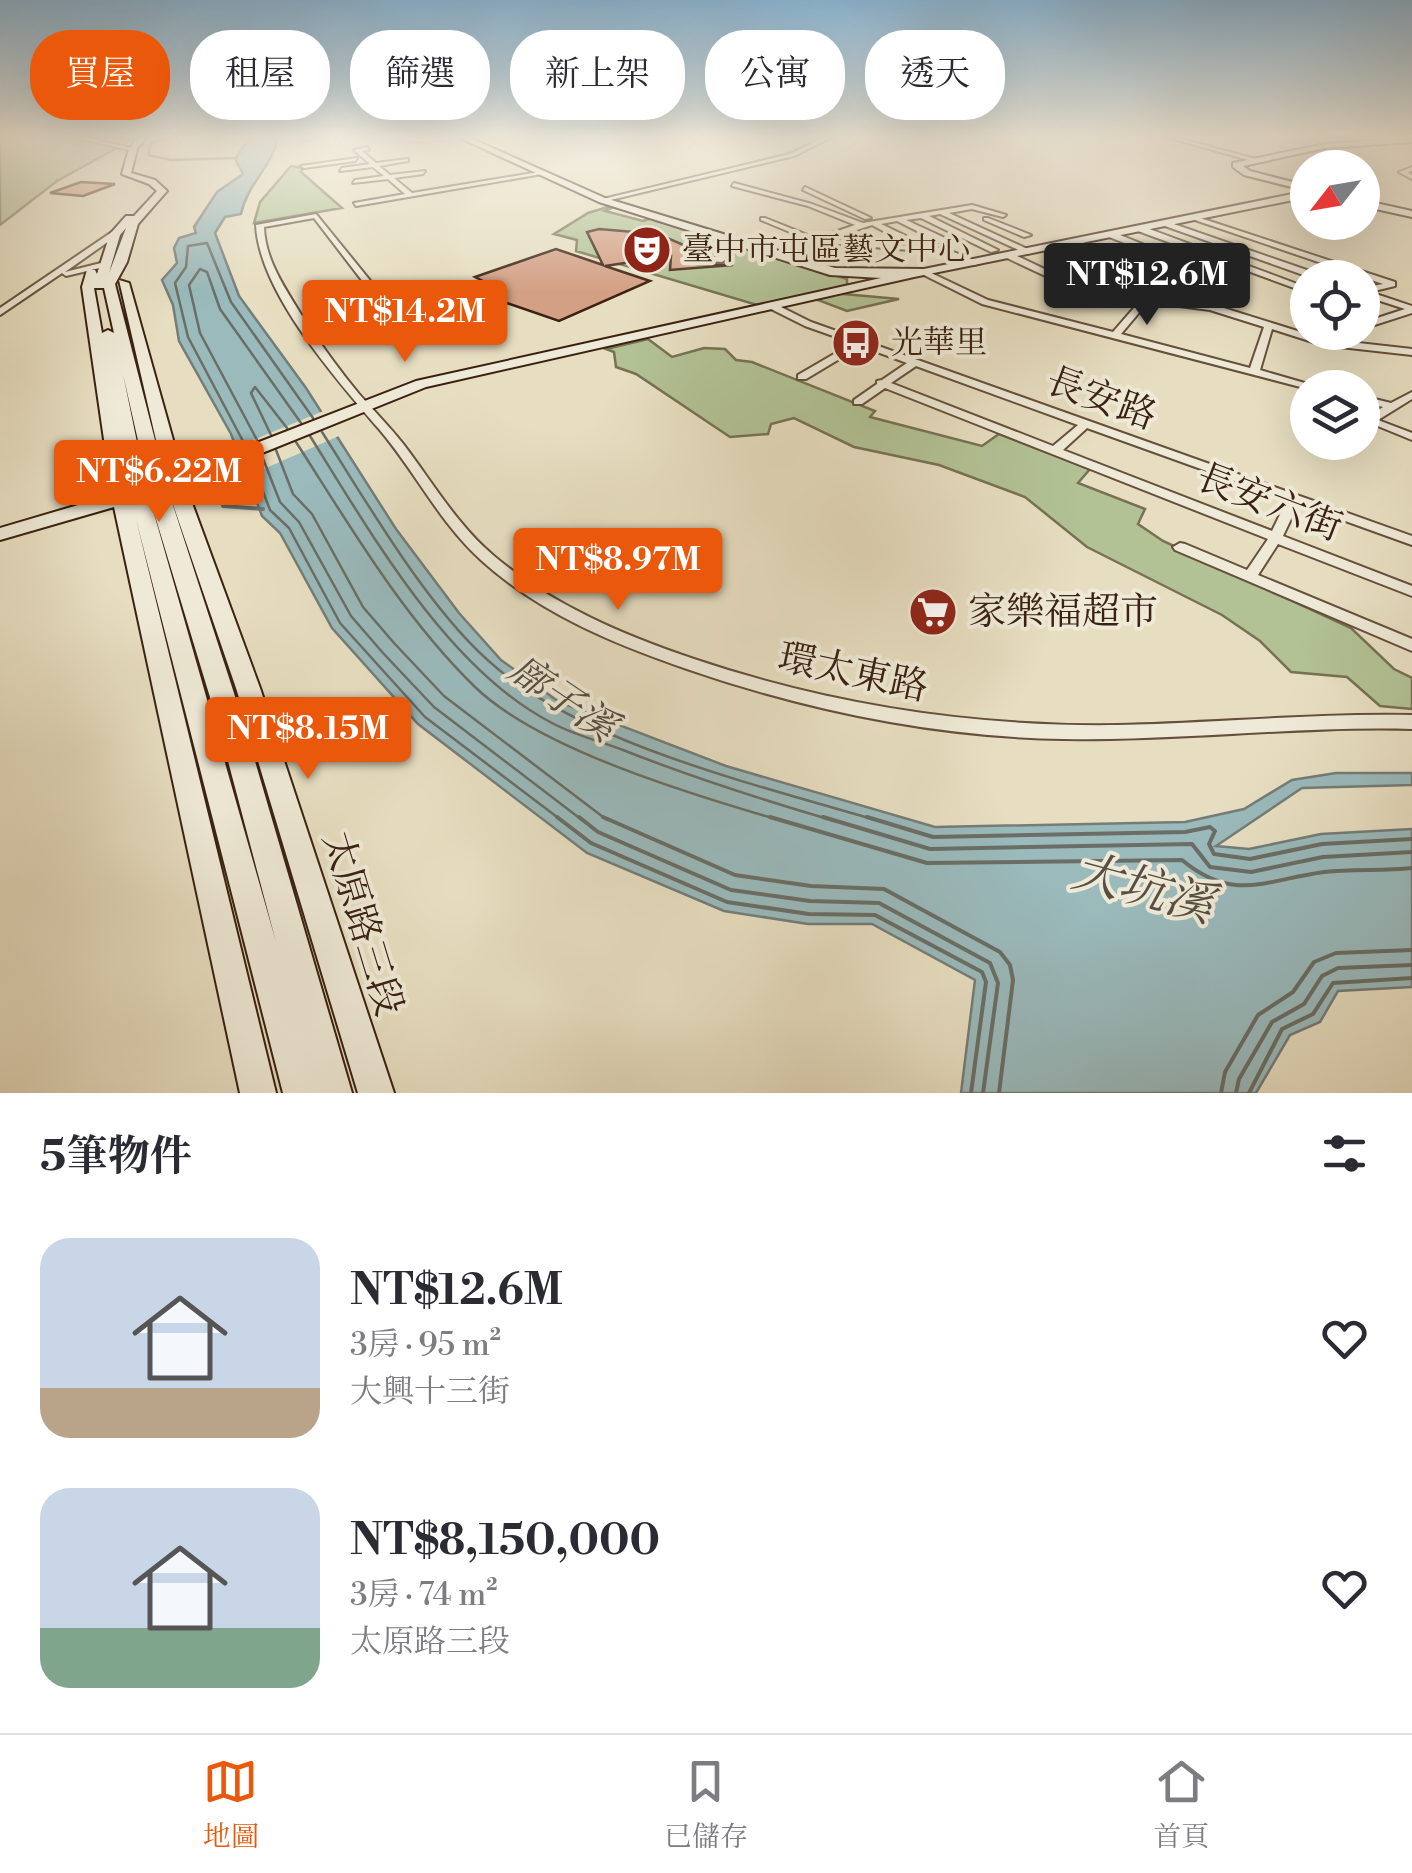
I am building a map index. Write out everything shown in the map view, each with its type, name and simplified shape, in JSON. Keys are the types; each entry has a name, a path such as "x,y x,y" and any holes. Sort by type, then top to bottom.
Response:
{"main road":[{"path":"114,234 155,199 160,189"},
{"path":"575,189 864,285"},
{"path":"0,541 159,493 448,376 1290,195"},
{"name":"太原路三段","path":"155,199 133,224 98,286 232,727 334,1093"},
{"path":"1380,206 1412,214"},
{"name":"太原路三段","path":"114,234 113,263 122,282 159,493 258,1093"},
{"path":"834,272 910,275"},
{"path":"0,534 159,493"},
{"name":"太原路三段","path":"159,493 301,1093"},
{"name":"太原路三段","path":"159,493 248,688 376,1093"}],"street":[{"path":"362,189 375,201"},
{"path":"403,189 410,195"},
{"path":"356,204 447,189"},
{"path":"602,200 647,189"},
{"path":"748,189 862,225"},
{"path":"805,189 903,238"},
{"path":"798,203 828,198"},
{"path":"835,235 862,225 972,207 1003,215"},
{"path":"828,212 848,208"},
{"path":"962,209 1027,235"},
{"path":"883,210 942,240"},
{"path":"940,212 1030,252"},
{"name":"環太東路","path":"382,302 314,216 265,223 259,228 258,245 300,319 361,411 473,545 525,588 598,630 769,691 920,722 1054,732 1412,722"},
{"path":"921,216 994,250"},
{"path":"1194,218 1320,260"},
{"path":"764,219 814,240 946,251 977,263"},
{"path":"1168,224 1290,267"},
{"path":"969,238 1012,229"},
{"path":"1141,229 1290,284"},
{"path":"848,231 865,240"},
{"path":"706,233 742,244 720,260 700,258 692,249 700,245 703,241 698,237 706,233"},
{"path":"0,312 114,234"},
{"path":"1112,234 1210,273"},
{"path":"1076,242 1206,295 1182,301"},
{"path":"1010,256 1085,291 1182,301 1322,342 1412,352"},
{"path":"68,267 113,263"},
{"path":"51,280 113,263"},
{"path":"924,273 984,302 1290,381"},
{"path":"1380,280 1392,284 1380,287"},
{"path":"300,319 429,292"},
{"path":"1116,335 1148,297"},
{"path":"1380,298 1412,310"},
{"name":"長安路","path":"772,306 808,324 1082,426 1412,541"},
{"path":"1380,320 1412,310"},
{"path":"1254,372 1268,327"},
{"path":"802,377 862,342"},
{"path":"858,402 915,362"},
{"name":"長安六街","path":"881,384 1412,591"},
{"path":"1412,395 1368,420 1412,437"},
{"path":"1380,403 1392,406"},
{"path":"1053,452 1082,426"},
{"path":"1250,576 1276,537 1294,499"},
{"path":"1180,548 1412,645"}],"green space":[{"path":"0,189 47,189 0,225"},
{"path":"271,189 320,189 342,208 254,223 260,202"},
{"path":"614,207 605,211 643,221 652,218 847,279 847,285 821,292 899,299 847,311 805,295 757,305 576,251 577,240 554,234 588,213"},
{"path":"648,339 672,357 704,348 725,349 736,360 752,362 875,411 870,417 982,446 999,434 1090,469 1078,483 1145,509 1138,524 1163,541 1351,628 1394,669 1412,678 1412,709 1380,706 1347,677 1291,672 1260,641 1222,615 1087,547 1025,497 939,465 854,447 794,418 771,424 768,434 730,437 636,374 616,367 614,352 606,349"}],"water":[{"name":"大坑溪","path":"251,189 241,214 225,217 215,233 239,296 306,388 396,529 459,613 501,660 559,702 726,766 935,827 1185,822 1244,809 1292,780 1336,773 1412,773 1412,785 1302,788 1216,846 1249,849 1321,834 1412,829 1412,987 1338,991 1320,1022 1290,1035 1256,1093 961,1093 975,980 872,924 808,924 724,911 587,853 418,724 332,628 280,533 262,516 231,434 179,341 173,305 162,280 177,263 174,248 179,238 196,233 194,227 217,192"}],"pier":[{"path":"326,410 341,435 241,479 231,449"}],"building":[{"path":"61,189 102,189 83,196 50,193"},
{"path":"599,229 658,234 686,246 685,251 697,264 733,265 670,270 671,256 605,266 650,281 559,321 475,292 493,286 475,277 556,249 603,265 587,232"}],"waterway":[{"path":"223,506 263,509"}],"place":[{"name":"臺中市屯區藝文中心","path":"647,250"},
{"name":"光華里","path":"856,343"},
{"name":"家樂福超市","path":"933,612"}],"water label":[{"name":"廍子溪","path":"562,699"}]}
